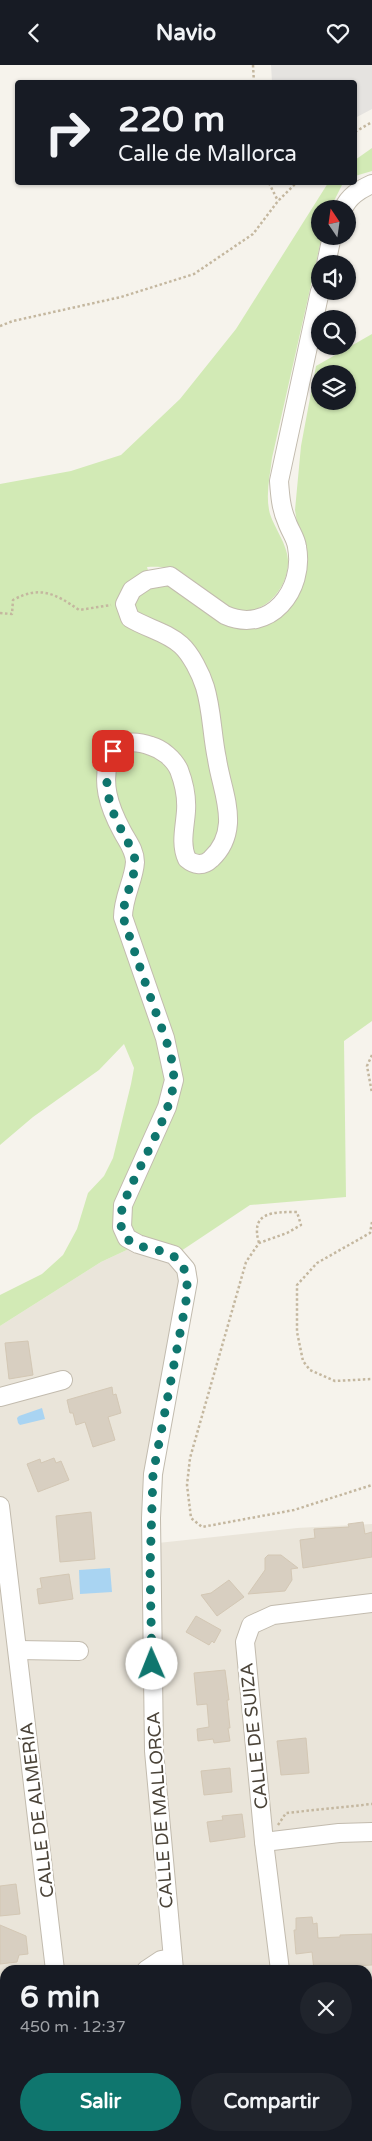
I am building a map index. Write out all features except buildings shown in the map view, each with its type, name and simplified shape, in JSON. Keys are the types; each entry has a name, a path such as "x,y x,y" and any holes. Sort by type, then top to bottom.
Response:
{"street":[{"path":"347,200 361,189 372,184"},
{"path":"128,597 138,585 147,580 170,576 225,615 242,621 266,617 284,603 291,592 297,569 297,546 282,506 279,481 318,300"},
{"name":"CALLE DE MALLORCA","path":"128,597 125,604 130,618 181,645 206,688 216,759 227,805 228,823 221,848 208,862 193,864 184,853 186,796 178,768 158,748 142,743 130,742 118,746 113,751 107,769 107,792 122,831 131,847 135,862 123,907 123,917 165,1038 174,1080 167,1107 123,1205 122,1227 127,1238 138,1244 174,1255 186,1269 188,1281 185,1307 153,1474 151,1518 154,1751 173,1964"},
{"path":"0,1397 63,1380"},
{"name":"CALLE DE ALMERÍA","path":"0,1506 54,1965"},
{"name":"CALLE DE SUIZA","path":"279,1965 264,1842 245,1643 251,1625 273,1615 372,1603"},
{"path":"18,1650 79,1651"},
{"path":"264,1842 339,1833 372,1832"},
{"path":"154,1965 162,1960 173,1964"}],"path":[{"path":"253,65 254,80"},
{"path":"357,131 372,122"},
{"path":"270,185 278,201"},
{"path":"0,326 13,321 121,297 194,274 252,234 278,201 294,185"},
{"path":"0,613 12,614 13,600 21,595 49,592 79,610 109,607 128,597"},
{"path":"372,1055 367,1066 372,1095"},
{"path":"259,1243 255,1231 257,1223 269,1213 296,1212 301,1225 287,1233 259,1243 246,1262 190,1458 187,1485 191,1518 202,1527 267,1516 294,1510 372,1485"},
{"path":"372,1222 370,1233 317,1263 297,1285 297,1332 303,1361 310,1370 335,1381 372,1379"},
{"path":"278,1826 286,1813 372,1804"}],"shaded area":[{"path":"271,65 372,65 372,109 357,117 357,80 272,80"},
{"path":"146,1241 181,1251 192,1261 197,1272 196,1288 164,1463 158,1543 297,1528 372,1524 372,1965 0,1965 0,1326 101,1262"}],"green space":[{"path":"372,148 372,171 357,175 357,159"},
{"path":"327,185 342,185 334,200 317,200"},
{"path":"311,210 311,245 320,245 318,255 311,255 311,285 272,458 268,486 270,514 287,554 288,569 286,577 272,599 258,608 240,612 222,605 180,572 163,567 147,567 152,584 172,582 216,617 269,623 295,602 305,572 295,510 301,446 311,393 311,410 356,410 356,365 318,365 335,355 356,355 356,343 372,334 372,1021 344,1041 346,1197 250,1205 181,1251 146,1241 101,1262 0,1326 0,1295 42,1274 63,1255 77,1229 88,1193 104,1176 113,1158 134,1068 124,1044 99,1070 33,1117 0,1145 0,484 71,471 121,455 180,399 236,329"}],"water":[{"path":"42,1408 45,1419 20,1425 18,1423 17,1418 19,1416"},
{"path":"110,1568 112,1592 80,1594 79,1570"}],"route":[{"path":"113,751 107,769 106,781 109,803 131,847 135,862 123,907 123,917 165,1038 174,1080 172,1094 167,1107 123,1205 121,1215 122,1227 127,1238 138,1244 174,1255 186,1269 188,1281 188,1292 153,1474 150,1569 152,1664"}]}
